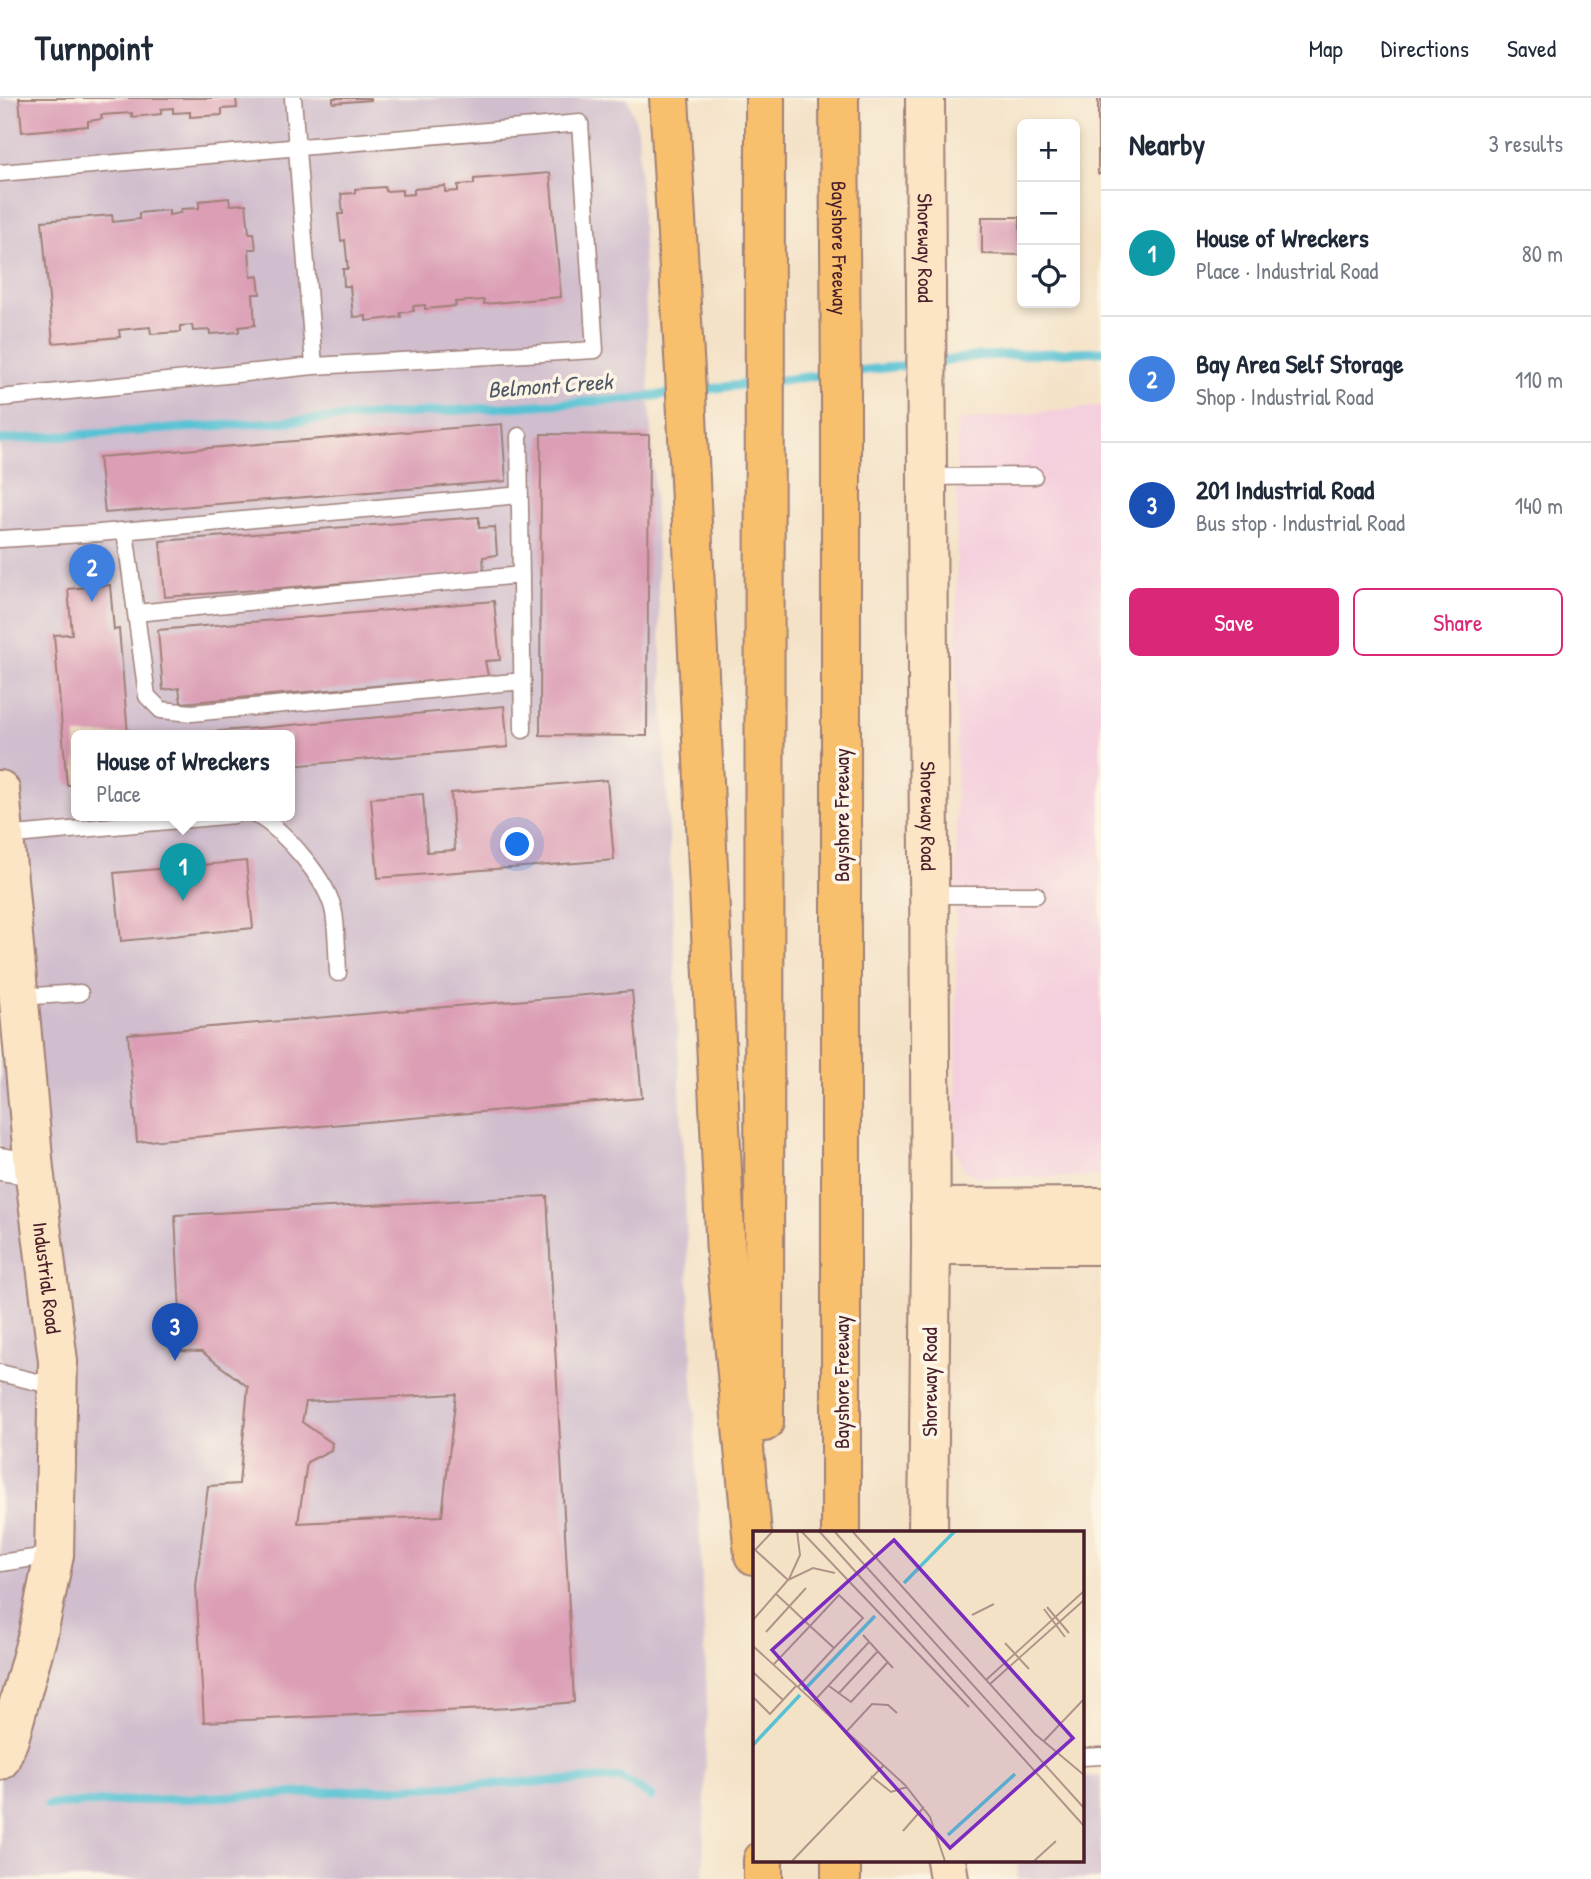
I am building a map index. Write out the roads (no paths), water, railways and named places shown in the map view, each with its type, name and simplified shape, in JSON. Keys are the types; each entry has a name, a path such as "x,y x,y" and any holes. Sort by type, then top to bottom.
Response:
{"highway":[{"path":"669,98 726,1256 753,1544"},
{"path":"764,1531 765,98"},
{"name":"Bayshore Freeway","path":"839,98 841,1531"}],"street":[{"name":"Shoreway Road","path":"925,98 930,1226 928,1531"},
{"name":"Industrial Road","path":"0,790 4,861 19,997 17,1166 58,1361 54,1555 38,1634 9,1739 0,1760"},
{"path":"930,1226 1101,1207"},
{"path":"930,1226 1101,1245"}],"lane":[{"path":"293,98 314,366"},
{"path":"0,173 580,123 595,350 314,366 0,398"},
{"path":"519,436 523,730"},
{"path":"926,477 1034,476"},
{"path":"0,539 125,531 520,495"},
{"path":"125,531 146,696 161,710 192,713 523,681"},
{"path":"136,613 521,575"},
{"path":"4,861 204,821"},
{"path":"266,821 309,866 326,892 334,911 338,973"},
{"path":"928,895 1036,895"},
{"path":"19,997 80,993"},
{"path":"0,1373 58,1387"},
{"path":"0,1563 54,1555"}],"waterway":[{"name":"Belmont Creek","path":"936,362 979,356 1101,351"},
{"name":"Belmont Creek","path":"849,372 919,364"},
{"name":"Belmont Creek","path":"773,381 832,374"},
{"name":"Belmont Creek","path":"693,391 756,383"},
{"name":"Belmont Creek","path":"0,440 630,399 676,393"},
{"path":"48,1805 621,1778 652,1797"}],"place":[{"name":"Bay Area Self Storage","path":"92,602"},
{"name":"House of Wreckers","path":"183,901"},
{"name":"201 Industrial Road","path":"175,1361"}]}
